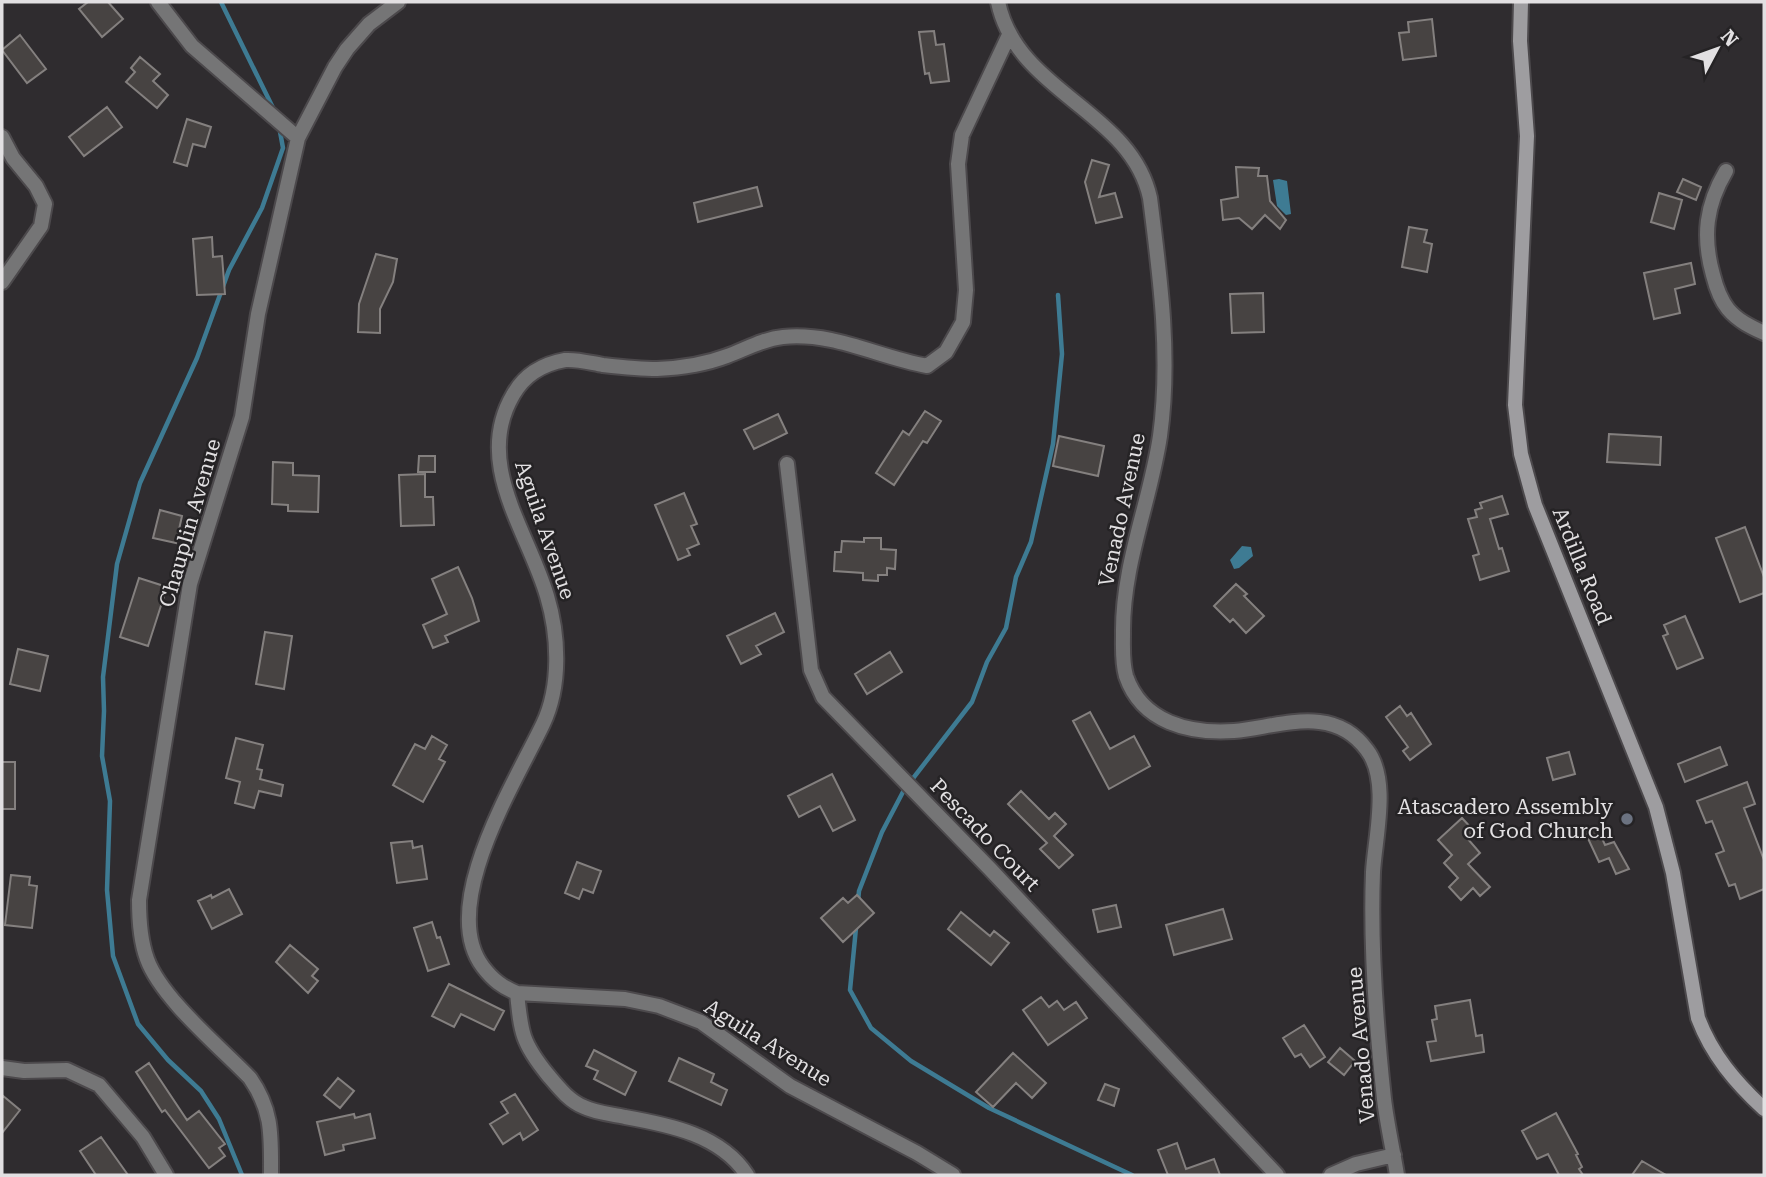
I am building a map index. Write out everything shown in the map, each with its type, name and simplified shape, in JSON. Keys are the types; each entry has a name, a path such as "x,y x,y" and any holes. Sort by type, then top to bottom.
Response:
{"street":[{"path":"158,2 192,46 298,138"},
{"name":"Chauplin Avenue","path":"271,1175 271,1142 262,1096 250,1078 158,981 147,960 141,940 139,900 190,584 242,416 258,314 298,138 335,67 351,43 369,24 398,2"},
{"name":"Venado Avenue","path":"998,2 1009,35 1036,70 1118,138 1146,181 1150,198 1164,350 1164,393 1160,435 1152,478 1132,552 1122,620 1123,661 1131,687 1143,704 1164,721 1190,729 1234,730 1292,721 1326,723 1356,738 1368,751 1377,772 1379,789 1373,873 1374,988 1384,1102 1397,1175"},
{"name":"Ardilla Road","path":"1521,2 1520,41 1528,136 1515,379 1521,454 1535,505 1656,807 1673,873 1698,1018 1717,1058 1738,1084 1764,1109"},
{"name":"Aguila Avenue","path":"953,1175 905,1146 790,1086 701,1022 659,1006 625,999 517,993 503,988 479,961 469,935 467,921 473,881 512,782 550,706 555,685 552,622 547,596 513,509 498,461 503,415 518,385 532,372 568,360 625,368 685,367 725,357 759,342 799,337 839,340 927,366 946,352 963,322 967,290 958,163 962,135 1009,35"},
{"path":"2,137 13,158 36,186 45,204 41,226 2,282"},
{"path":"1726,170 1708,214 1706,242 1709,261 1718,293 1728,309 1743,323 1764,333"},
{"name":"Pescado Court","path":"787,464 811,670 823,697 1277,1175"},
{"path":"517,993 521,1032 527,1045 571,1100 586,1108 670,1125 689,1132 732,1157 747,1175"},
{"path":"2,1068 67,1070 99,1085 143,1137 166,1175"},
{"path":"1331,1175 1356,1164 1394,1155"}],"water":[{"path":"1273,180 1287,181 1291,214 1286,215 1277,206"},
{"path":"1242,546 1251,547 1253,556 1234,569 1230,560"}],"building":[{"path":"88,2 108,2 123,19 102,37 79,9"},
{"path":"1432,19 1436,56 1403,60 1399,33 1409,32 1408,22"},
{"path":"934,31 936,45 944,44 949,81 931,83 929,73 925,74 919,32"},
{"path":"20,35 46,69 27,83 2,50"},
{"path":"140,57 160,74 153,81 168,95 157,108 126,82 135,72 131,68"},
{"path":"107,107 122,127 84,156 69,137"},
{"path":"187,119 211,127 205,147 193,144 187,166 174,162"},
{"path":"1092,160 1109,165 1099,197 1115,193 1122,217 1096,223 1085,182"},
{"path":"1236,167 1259,168 1258,176 1267,176 1270,201 1286,220 1280,229 1265,215 1252,229 1239,218 1223,220 1221,200 1238,197"},
{"path":"1683,179 1701,187 1696,200 1677,192"},
{"path":"757,187 762,206 698,222 694,203"},
{"path":"1659,193 1682,200 1674,229 1651,222"},
{"path":"1409,227 1427,230 1424,242 1432,244 1427,272 1402,267"},
{"path":"212,237 213,257 222,256 225,294 197,295 193,239"},
{"path":"376,254 397,259 393,282 380,309 380,333 358,332 359,304"},
{"path":"1691,263 1695,284 1675,289 1680,313 1654,319 1644,273"},
{"path":"1263,293 1264,332 1232,333 1230,294"},
{"path":"925,411 941,421 927,443 923,441 894,485 876,473 903,431 909,435"},
{"path":"778,414 787,433 754,449 744,430"},
{"path":"1609,434 1661,437 1660,465 1607,462"},
{"path":"1059,436 1104,446 1098,476 1053,466"},
{"path":"419,456 435,456 435,472 418,472"},
{"path":"273,462 293,463 293,475 319,476 318,512 288,511 288,505 272,504"},
{"path":"425,474 425,497 433,497 434,525 401,526 399,475"},
{"path":"684,493 697,524 691,526 699,544 687,549 690,555 678,560 655,505"},
{"path":"1502,496 1508,514 1490,519 1509,571 1480,580 1473,556 1479,554 1468,519 1477,517 1475,510 1482,508 1480,503"},
{"path":"160,510 182,516 176,543 153,538"},
{"path":"1745,527 1764,577 1764,593 1740,602 1716,538"},
{"path":"864,538 881,538 881,549 896,550 895,569 887,568 887,575 878,575 878,581 863,580 863,573 834,571 835,552 841,552 842,541 864,542"},
{"path":"458,567 479,621 445,636 448,642 433,648 423,625 447,614 432,579"},
{"path":"139,578 167,587 148,646 120,637"},
{"path":"1236,584 1264,616 1246,633 1233,619 1230,622 1214,606"},
{"path":"775,613 784,632 756,646 761,654 741,664 727,636"},
{"path":"1685,616 1703,658 1677,669 1663,636 1668,634 1664,625"},
{"path":"265,632 292,636 284,689 256,684"},
{"path":"18,649 48,656 40,691 10,684"},
{"path":"890,652 902,672 867,694 855,674"},
{"path":"1400,706 1407,716 1411,713 1431,744 1410,760 1403,751 1408,747 1386,717"},
{"path":"1090,712 1110,749 1134,736 1150,766 1109,789 1073,721"},
{"path":"432,736 447,745 439,759 445,762 423,802 393,785 415,744 425,749"},
{"path":"236,738 263,745 257,769 262,770 260,779 283,785 281,796 259,791 254,808 235,803 240,782 226,778"},
{"path":"1720,747 1727,765 1685,782 1678,764"},
{"path":"1569,752 1575,774 1553,780 1547,758"},
{"path":"2,762 15,762 15,809 2,809"},
{"path":"832,774 855,820 833,831 820,806 799,817 788,796"},
{"path":"1747,782 1755,804 1744,808 1764,860 1764,889 1740,899 1735,884 1729,886 1716,854 1724,851 1712,821 1706,823 1697,801"},
{"path":"1021,791 1049,819 1055,813 1066,824 1054,836 1073,855 1059,868 1040,849 1047,843 1008,804"},
{"path":"1462,818 1474,831 1467,838 1480,853 1468,864 1490,887 1480,896 1473,888 1461,900 1449,887 1458,878 1444,863 1452,855 1438,840"},
{"path":"1597,827 1605,845 1614,842 1629,869 1616,874 1609,858 1599,862 1585,832"},
{"path":"412,841 413,848 422,846 427,879 397,883 391,843"},
{"path":"577,862 601,871 593,893 583,889 579,899 565,893"},
{"path":"11,875 30,877 29,885 37,886 32,928 5,925"},
{"path":"229,889 242,914 212,929 198,901 211,895 212,898"},
{"path":"857,895 874,913 843,942 821,918 843,898 848,903"},
{"path":"1116,905 1121,927 1098,932 1093,910"},
{"path":"1223,909 1232,939 1174,955 1166,925"},
{"path":"961,912 990,936 994,931 1009,943 991,965 948,929"},
{"path":"432,922 449,964 428,971 414,928"},
{"path":"290,945 318,969 312,976 318,981 308,993 276,962"},
{"path":"449,984 504,1011 494,1030 461,1014 454,1027 432,1016"},
{"path":"1041,997 1049,1007 1057,1001 1064,1010 1076,1002 1087,1018 1048,1045 1023,1010"},
{"path":"1470,1000 1476,1036 1482,1035 1484,1052 1431,1061 1427,1042 1436,1041 1432,1020 1437,1019 1435,1006"},
{"path":"1304,1025 1325,1057 1310,1067 1301,1054 1295,1057 1283,1038"},
{"path":"1340,1048 1355,1061 1344,1075 1328,1062"},
{"path":"594,1050 636,1072 625,1095 594,1079 598,1071 586,1066"},
{"path":"1013,1053 1046,1083 1032,1098 1016,1083 993,1107 976,1092"},
{"path":"679,1058 714,1074 711,1082 727,1090 721,1105 669,1081"},
{"path":"149,1063 187,1120 199,1111 225,1144 219,1148 225,1156 209,1168 165,1110 162,1112 136,1072"},
{"path":"338,1078 354,1091 340,1108 324,1095"},
{"path":"1105,1084 1119,1089 1114,1106 1098,1100"},
{"path":"515,1094 538,1130 523,1140 520,1133 503,1144 490,1124 508,1113 501,1102"},
{"path":"2,1095 20,1110 2,1133"},
{"path":"1556,1113 1578,1154 1576,1155 1582,1167 1579,1169 1583,1175 1559,1175 1548,1154 1537,1159 1522,1131"},
{"path":"354,1114 355,1118 370,1114 375,1138 343,1145 344,1150 325,1155 317,1122"},
{"path":"101,1137 128,1175 96,1175 80,1151"},
{"path":"1177,1143 1186,1169 1214,1159 1220,1175 1168,1175 1158,1150"},
{"path":"1642,1161 1666,1175 1632,1175"}],"waterway":[{"path":"221,2 276,114"},
{"path":"242,1175 219,1119 201,1091 168,1060 138,1024 113,956 107,890 110,801 102,756 103,677 117,564 140,483 197,358 229,270 262,208 283,148 279,126"},
{"path":"858,902 859,891 882,832 904,790 972,702 987,662 1006,628 1016,577 1031,542 1053,444 1062,354 1058,295"},
{"path":"856,928 850,990 871,1028 911,1061 989,1108 1132,1175"}],"place":[{"name":"Atascadero Assembly of God Church","path":"1627,819"}]}
